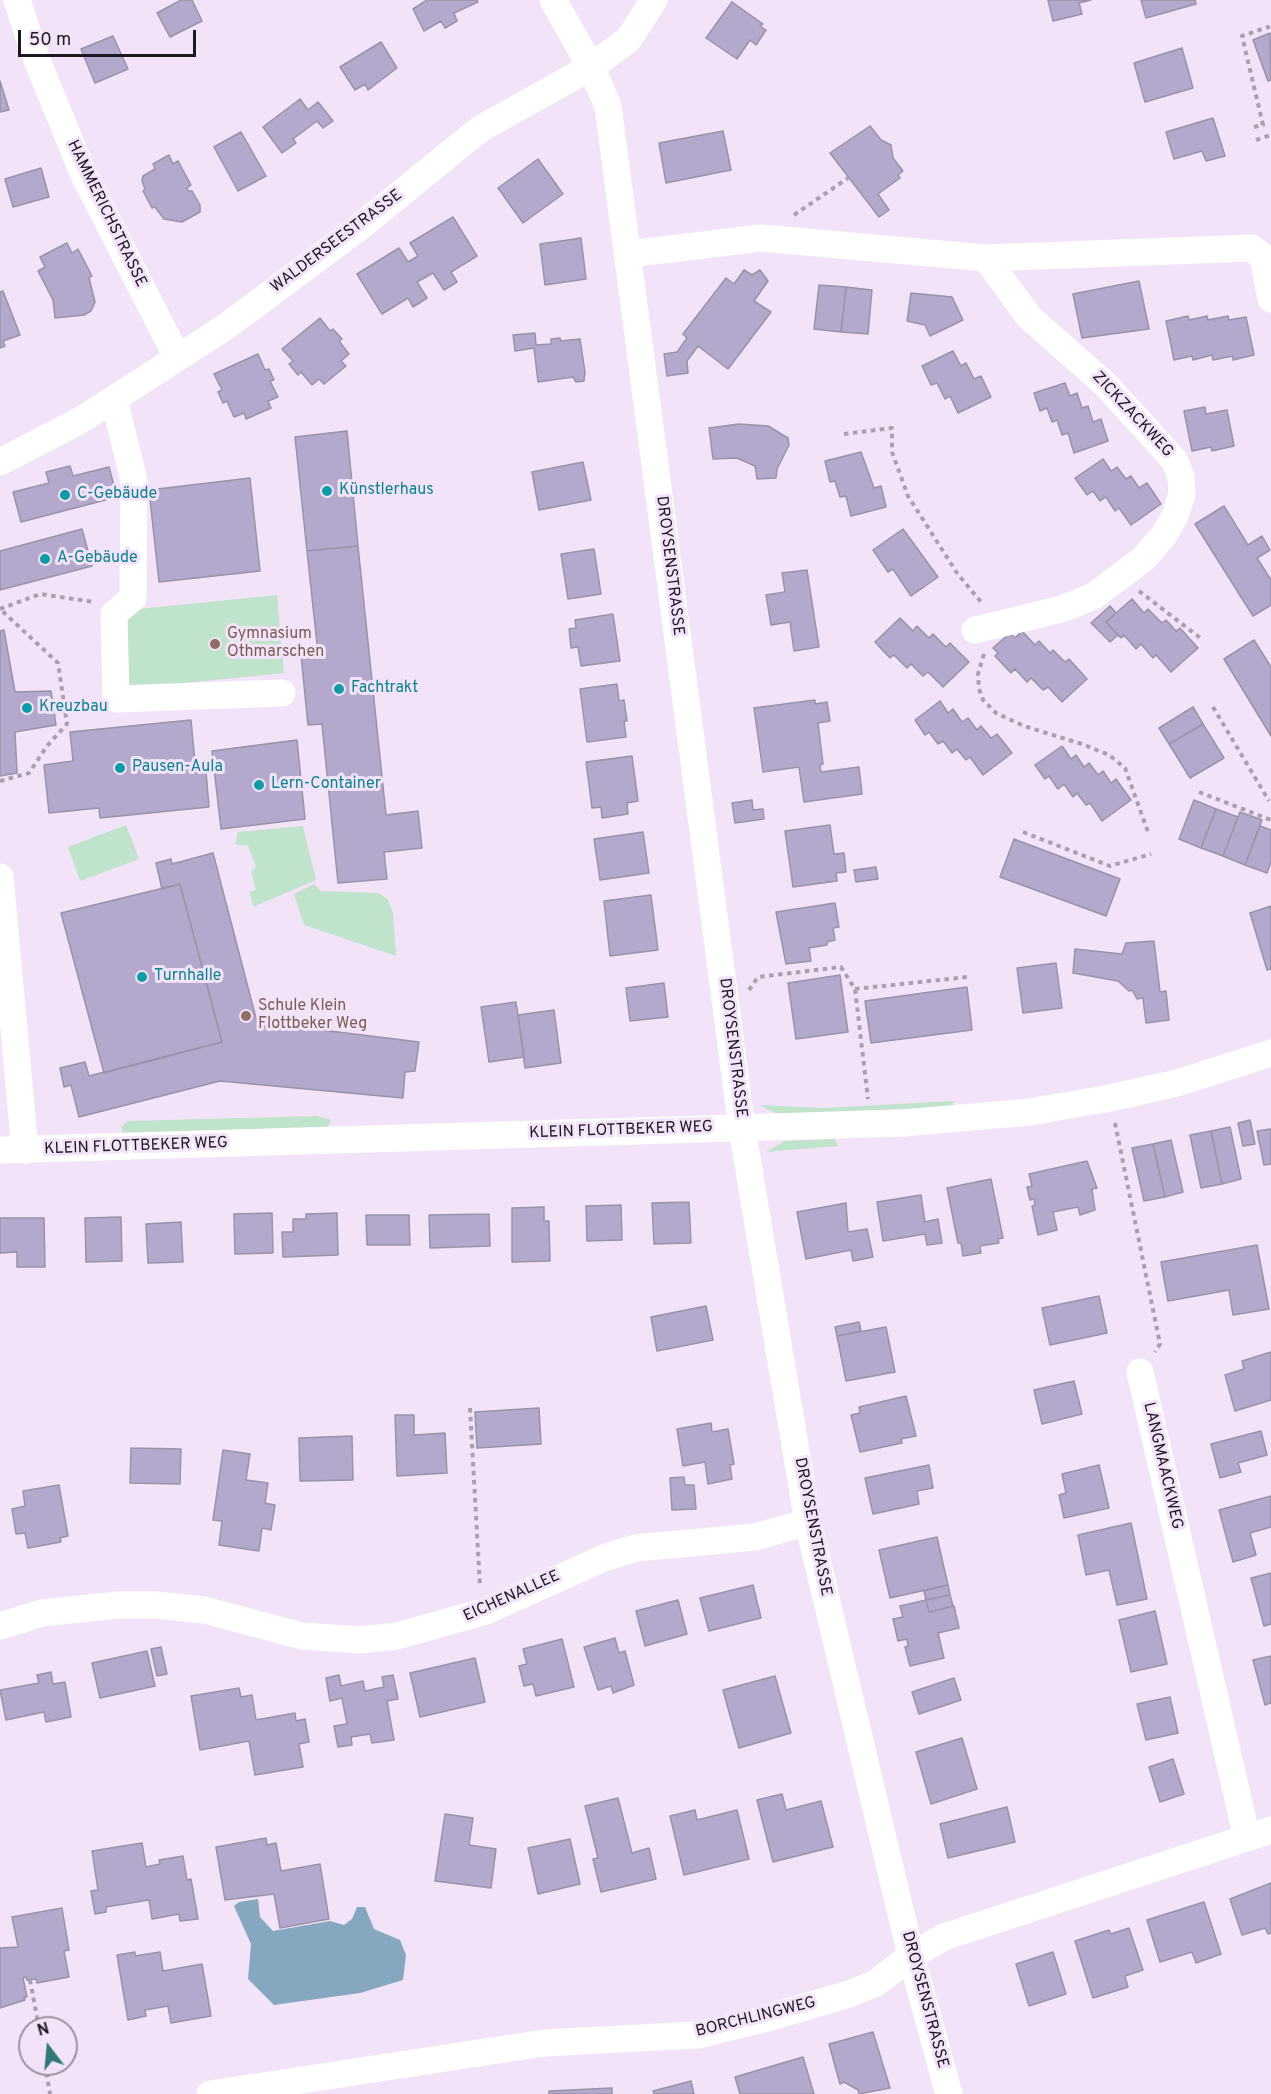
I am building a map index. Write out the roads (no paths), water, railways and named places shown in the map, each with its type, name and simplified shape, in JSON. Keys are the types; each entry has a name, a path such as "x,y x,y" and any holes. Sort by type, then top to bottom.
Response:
{"street":[{"name":"HAMMERICHSTRASSE","path":"17,0 36,58 83,173 177,357"},
{"name":"DROYSENSTRASSE","path":"553,0 591,67 608,106 742,1128 808,1522 911,1956 949,2094"},
{"name":"WALDERSEESTRASSE","path":"0,462 81,420 224,328 356,231 480,129 591,67 628,40 654,0"},
{"path":"629,254 761,238 986,258 1252,248 1263,257 1271,299"},
{"name":"ZICKZACKWEG","path":"975,630 1062,609 1094,596 1143,559 1164,535 1175,516 1182,494 1181,477 1175,461 1106,385 1029,317 986,258"},
{"path":"114,399 134,482 133,598 114,614 116,699 282,693"},
{"path":"0,877 12,1150"},
{"name":"KLEIN FLOTTBEKER WEG","path":"12,1150 903,1123 1030,1112 1110,1098 1177,1083 1271,1053"},
{"name":"LANGMAACKWEG","path":"1140,1372 1259,1834"},
{"name":"EICHENALLEE","path":"0,1626 42,1612 118,1605 157,1605 204,1610 302,1636 360,1640 397,1636 486,1611 568,1572 616,1554 666,1545 755,1537 808,1522"},
{"name":"BORCHLINGWEG","path":"210,2094 544,2043 698,2035 764,2019 849,1994 876,1983 911,1956 944,1937 1259,1834"}],"water":[{"path":"258,1899 260,1917 273,1931 330,1921 344,1925 352,1919 357,1907 365,1907 374,1929 400,1940 406,1955 403,1980 360,1993 274,2005 248,1979 251,1944 234,1906 239,1902"}],"place":[{"name":"Künstlerhaus","path":"327,491"},
{"name":"C-Gebäude","path":"65,495"},
{"name":"A-Gebäude","path":"45,559"},
{"name":"Gymnasium Othmarschen","path":"215,644"},
{"name":"Fachtrakt","path":"339,689"},
{"name":"Kreuzbau","path":"27,708"},
{"name":"Pausen-Aula","path":"120,768"},
{"name":"Lern-Container","path":"259,785"},
{"name":"Turnhalle","path":"142,977"},
{"name":"Schule Klein Flottbeker Weg","path":"246,1016"}]}
